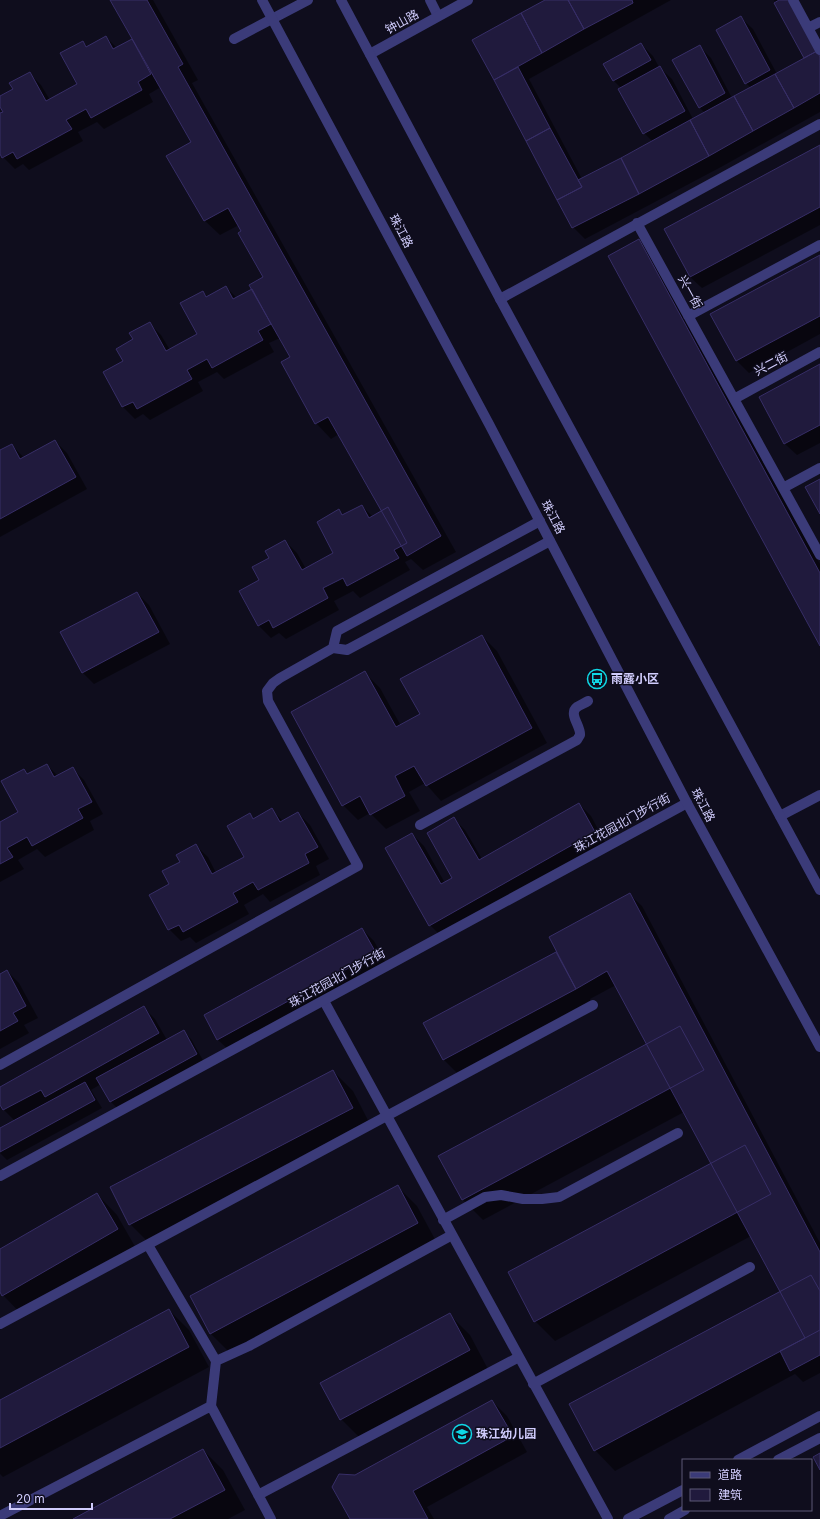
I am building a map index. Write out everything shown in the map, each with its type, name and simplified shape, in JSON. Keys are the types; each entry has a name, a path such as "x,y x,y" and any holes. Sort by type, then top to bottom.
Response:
{"street":[{"name":"珠江路","path":"262,0 489,424 687,803 820,1047"},
{"path":"234,39 308,0"},
{"path":"342,0 500,299 820,890"},
{"path":"430,0 438,16"},
{"name":"钟山路","path":"370,54 468,0"},
{"path":"793,0 820,50"},
{"path":"808,28 820,22"},
{"path":"500,299 820,124"},
{"name":"兴一街","path":"637,223 820,555"},
{"path":"688,316 820,245"},
{"name":"兴二街","path":"734,399 820,352"},
{"path":"783,488 820,468"},
{"path":"333,648 337,631 540,521"},
{"path":"0,1064 358,866 268,701 267,692 280,678 333,648 347,650 550,540"},
{"path":"420,825 577,740 580,735 579,728 573,714 574,710 588,701"},
{"path":"780,816 820,795"},
{"name":"珠江花园北门步行街","path":"0,1176 687,803"},
{"path":"324,1000 443,1220 608,1519"},
{"path":"0,1324 593,1005"},
{"path":"443,1220 485,1198 502,1195 523,1199 559,1197 678,1133"},
{"path":"216,1360 249,1346 452,1235"},
{"path":"148,1245 216,1360 211,1406 271,1519"},
{"path":"533,1384 750,1267"},
{"path":"258,1495 519,1357"},
{"path":"0,1516 211,1406"},
{"path":"740,1459 820,1416"},
{"path":"780,1459 820,1438"},
{"path":"628,1519 682,1491"},
{"path":"669,1519 683,1511"}],"building":[{"path":"110,0 147,0 183,64 178,67 441,536 407,556 328,417 315,424 281,362 290,357 249,285 263,277 238,233 241,231 228,208 204,221 166,156 191,142"},
{"path":"545,0 568,0 584,29 542,53 521,13"},
{"path":"568,0 632,0 633,3 584,29"},
{"path":"779,0 789,0 817,51 804,58 774,3"},
{"path":"521,13 542,53 494,80 472,40"},
{"path":"741,16 770,70 745,84 716,30"},
{"path":"106,36 113,49 132,39 151,74 138,82 142,90 91,118 86,109 66,120 72,129 17,159 13,152 2,158 0,154 0,113 3,112 0,107 0,96 13,89 9,83 30,72 46,101 77,84 60,53 83,41 86,47"},
{"path":"641,43 651,60 613,81 603,64"},
{"path":"700,45 725,93 699,108 672,60"},
{"path":"817,51 820,57 820,93 794,108 775,74"},
{"path":"660,66 685,111 643,134 618,89"},
{"path":"518,67 550,128 526,141 494,80"},
{"path":"775,74 794,108 753,131 734,96"},
{"path":"734,96 753,131 709,156 690,120"},
{"path":"690,120 709,156 639,194 621,158"},
{"path":"550,128 582,187 557,200 526,141"},
{"path":"820,145 820,207 690,277 664,229"},
{"path":"621,158 639,194 572,228 557,200 582,187 578,180"},
{"path":"639,239 820,573 820,646 608,256"},
{"path":"820,255 820,316 736,361 710,314"},
{"path":"226,286 233,299 252,289 271,324 258,331 263,340 212,368 207,359 187,370 192,379 137,409 133,402 122,407 103,372 123,361 116,349 133,339 129,333 150,322 166,351 197,334 180,303 203,291 206,297"},
{"path":"820,364 820,425 784,444 759,397"},
{"path":"55,440 76,477 0,519 0,450 12,444 20,459"},
{"path":"820,479 820,514 805,487"},
{"path":"362,505 369,518 388,507 407,543 394,550 399,558 347,586 343,578 323,588 328,598 273,628 269,620 258,626 239,591 259,580 252,567 269,558 265,551 285,540 302,570 333,553 317,522 339,509 342,515"},
{"path":"137,592 159,632 82,673 60,632"},
{"path":"482,635 532,728 426,786 414,766 395,776 405,796 370,815 360,796 342,806 291,712 365,671 396,727 420,714 400,679"},
{"path":"47,764 54,777 73,767 92,802 78,809 83,818 32,846 27,837 7,848 13,857 0,864 0,822 18,812 1,781 24,769 27,774"},
{"path":"579,803 595,832 429,926 385,848 412,833 441,884 452,878 427,833 454,817 479,860"},
{"path":"272,808 280,822 298,812 318,847 305,854 309,863 258,890 253,882 233,893 238,902 183,932 179,925 168,930 149,895 169,884 162,871 180,862 176,855 196,844 212,874 244,857 227,826 250,813 253,819"},
{"path":"630,893 820,1252 820,1355 790,1371 780,1351 805,1338 607,971 576,989 549,937"},
{"path":"362,928 376,953 217,1040 204,1015"},
{"path":"556,952 576,989 443,1060 423,1023"},
{"path":"7,970 26,1006 13,1013 18,1021 0,1031 0,974"},
{"path":"144,1006 159,1033 45,1097 41,1090 3,1110 0,1105 0,1087"},
{"path":"680,1026 704,1070 462,1200 438,1156"},
{"path":"184,1030 197,1054 110,1102 96,1078"},
{"path":"333,1070 353,1108 129,1225 110,1187"},
{"path":"85,1082 95,1100 0,1152 0,1128"},
{"path":"745,1145 771,1194 534,1322 508,1272"},
{"path":"398,1185 418,1223 210,1334 190,1296"},
{"path":"97,1193 118,1229 2,1296 0,1292 0,1249"},
{"path":"811,1275 820,1291 820,1330 594,1451 569,1404"},
{"path":"169,1309 189,1347 0,1448 0,1400"},
{"path":"450,1313 470,1350 340,1420 320,1383"},
{"path":"492,1400 513,1436 413,1491 428,1519 350,1519 332,1487 339,1474 355,1475"},
{"path":"203,1449 225,1490 170,1519 73,1519"},
{"path":"820,1453 820,1470 813,1457"}],"place":[{"name":"雨露小区","path":"597,679"},
{"name":"珠江幼儿园","path":"462,1434"}]}
